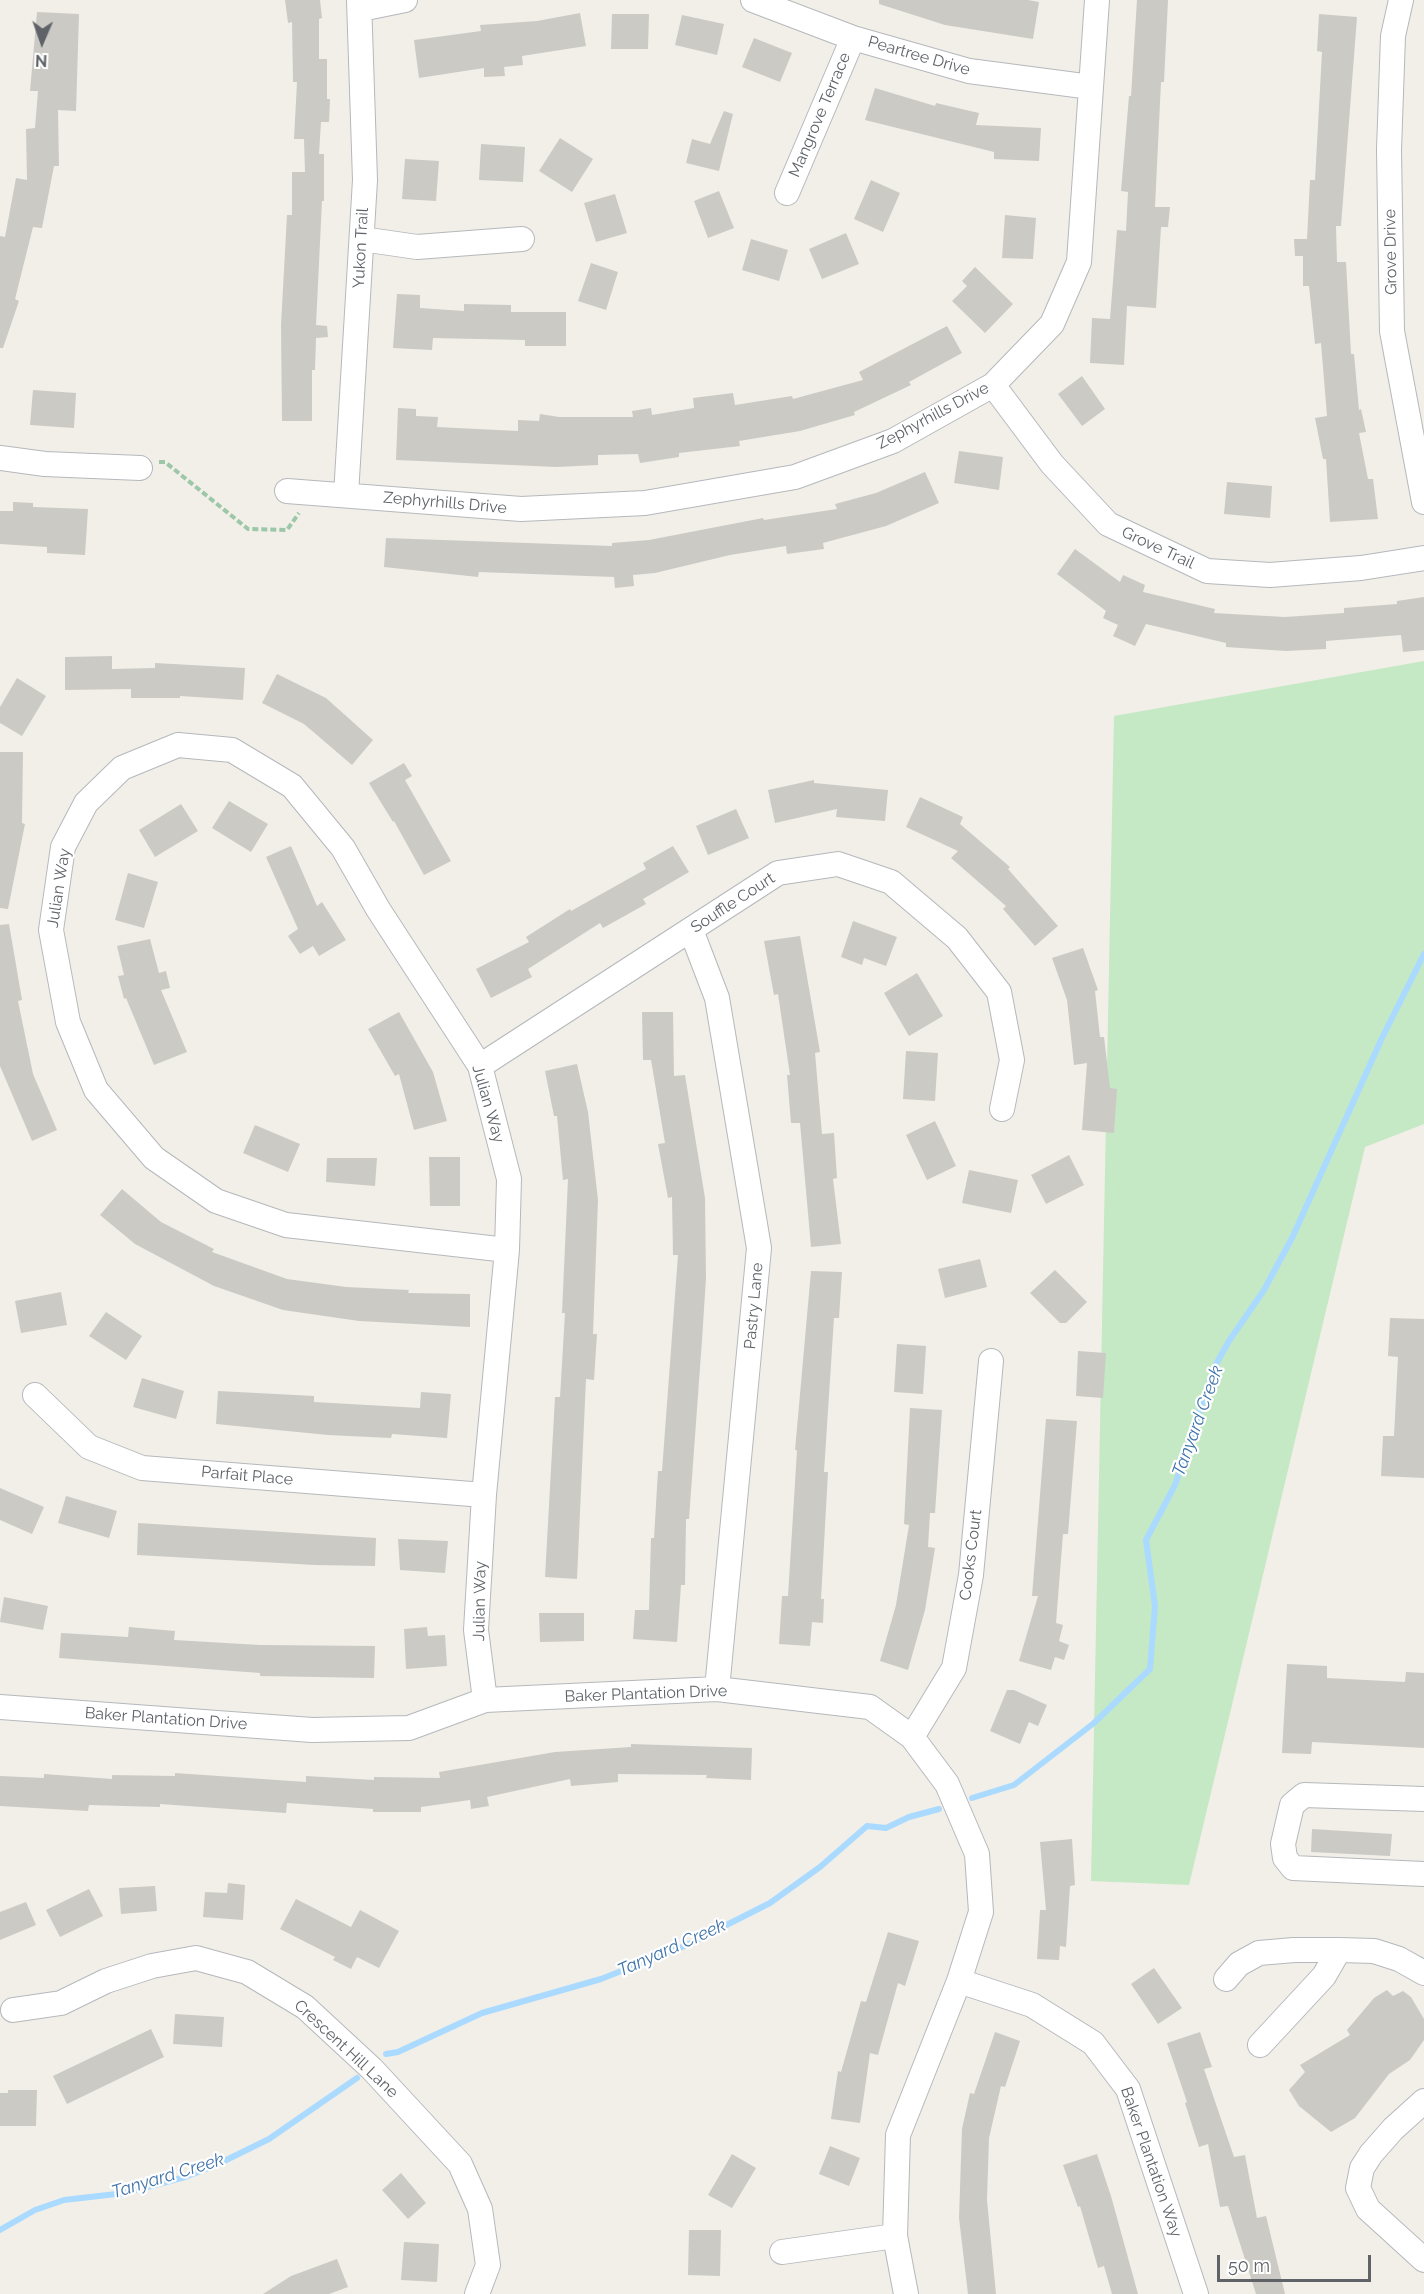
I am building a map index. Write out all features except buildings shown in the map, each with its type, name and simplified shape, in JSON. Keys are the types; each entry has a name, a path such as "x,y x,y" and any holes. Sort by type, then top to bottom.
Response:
{"street":[{"path":"360,5 405,0"},
{"name":"Peartree Drive","path":"753,0 853,38 969,71 1091,87"},
{"name":"Zephyrhills Drive","path":"297,492 521,509 645,504 795,477 893,441 993,385 1052,324 1079,262 1097,0"},
{"name":"Grove Drive","path":"1401,0 1393,36 1390,139 1392,331 1424,502"},
{"name":"Yukon Trail","path":"346,495 365,180 360,5"},
{"name":"Mangrove Terrace","path":"787,193 853,38"},
{"path":"362,239 417,247 522,239"},
{"name":"Grove Trail","path":"993,385 1052,464 1108,524 1207,571 1270,575 1361,568 1424,558"},
{"path":"0,458 45,464 140,468"},
{"name":"Julian Way","path":"485,1700 476,1630 484,1495 507,1250 508,1179 480,1066 378,909 342,848 292,786 232,750 178,744 122,768 86,804 63,847 51,930 68,1022 96,1090 154,1158 216,1201 286,1225 507,1250"},
{"name":"Souffle Court","path":"480,1066 778,873 838,864 891,882 957,938 999,992 1012,1060 1002,1109"},
{"name":"Pastry Lane","path":"691,930 717,998 759,1248 717,1689"},
{"name":"Cooks Court","path":"912,1737 954,1668 971,1575 991,1361"},
{"name":"Parfait Place","path":"35,1395 89,1447 142,1468 484,1495"},
{"name":"Baker Plantation Drive","path":"0,1707 323,1729 409,1728 485,1700 717,1689 870,1707 912,1737 947,1784 977,1854 981,1912 959,1981 898,2135 894,2236 906,2294"},
{"path":"1424,1799 1304,1795 1292,1805 1283,1844 1285,1858 1293,1868 1424,1875"},
{"path":"1226,1979 1239,1964 1259,1953 1294,1950 1339,1950 1382,1954 1399,1959 1424,1973"},
{"path":"1260,2045 1324,1976 1339,1950"},
{"name":"Crescent Hill Lane","path":"13,2010 61,2003 106,1981 152,1966 196,1958 247,1972 305,2007 372,2069 460,2164 480,2209 488,2265 477,2294"},
{"name":"Baker Plantation Way","path":"959,1981 1032,2005 1094,2043 1128,2089 1196,2294"},
{"path":"1424,2101 1393,2129 1371,2154 1362,2168 1358,2188 1368,2209 1424,2260"},
{"path":"782,2252 894,2236"}],"path":[{"path":"140,468 140,460 165,462 248,529 287,531 304,505 297,492"}],"green space":[{"path":"1424,661 1424,1124 1365,1147 1189,1885 1091,1881 1114,716"}],"waterway":[{"name":"Tanyard Creek","path":"972,1798 1014,1785 1094,1723 1150,1669 1155,1606 1146,1540 1175,1485 1214,1368 1229,1341 1264,1290 1293,1236 1382,1038 1424,954"},
{"name":"Tanyard Creek","path":"386,2054 398,2052 482,2013 601,1979 687,1945 770,1903 820,1867 867,1826 886,1828 909,1817 939,1809"},
{"name":"Tanyard Creek","path":"0,2230 35,2210 64,2200 125,2193 185,2177 214,2166 269,2139 357,2078"}]}
